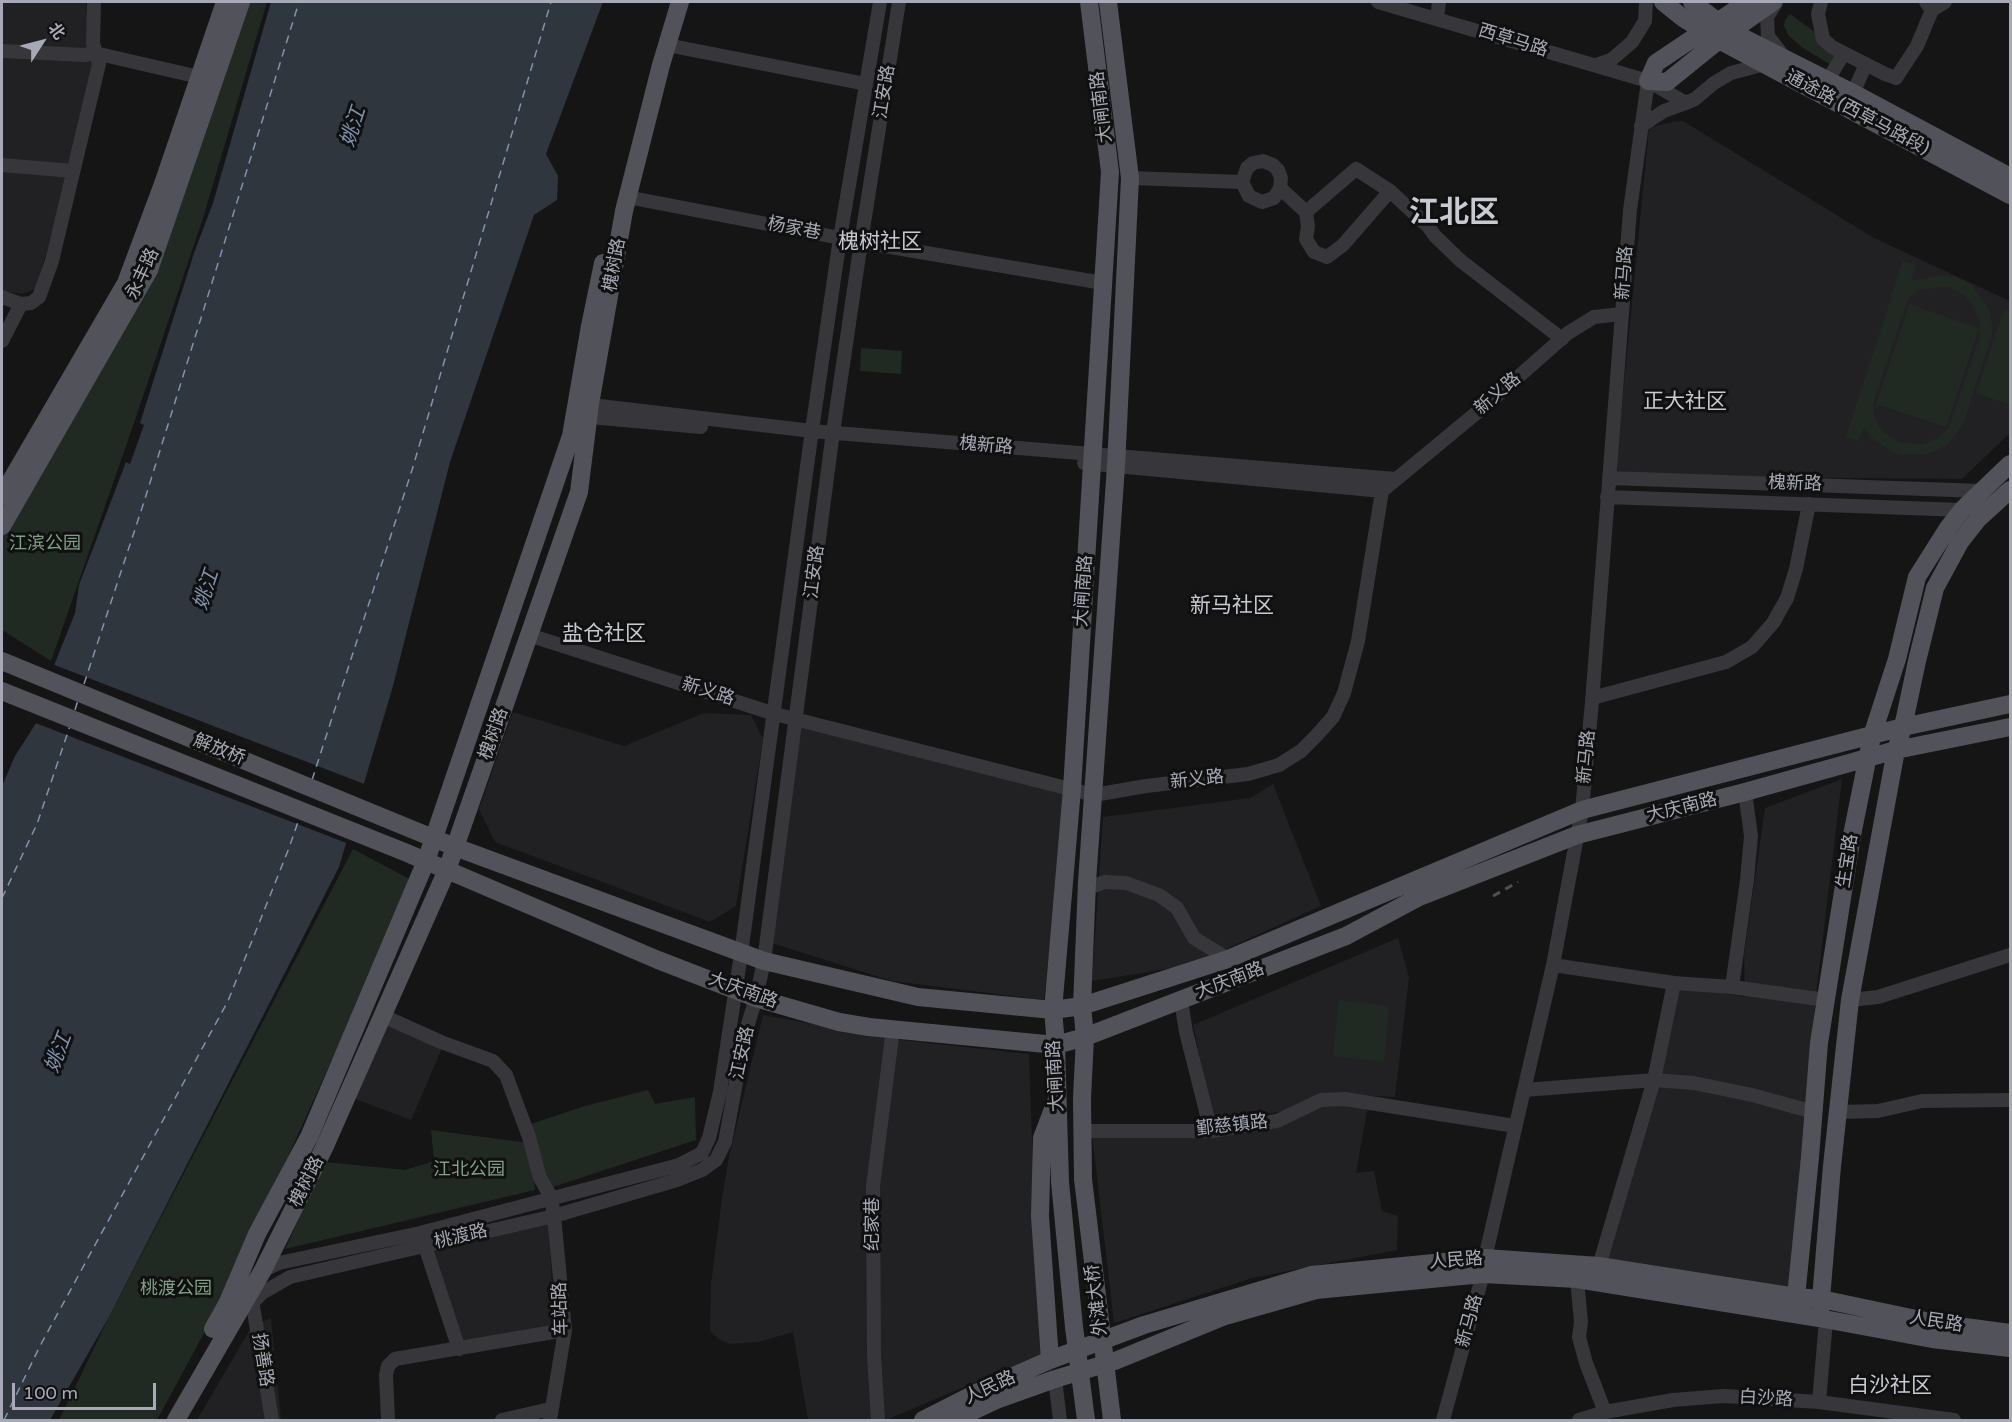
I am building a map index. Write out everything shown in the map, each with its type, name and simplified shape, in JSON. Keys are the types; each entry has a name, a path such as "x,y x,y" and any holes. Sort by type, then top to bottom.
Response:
{"main road":[{"name":"永丰路","path":"2,496 126,283 163,184 225,2"},
{"name":"永丰路","path":"2,526 149,270 240,2"},
{"name":"槐树路","path":"176,1420 263,1270 324,1148 384,1016 447,870 579,492 582,410 590,326 617,196 671,2"},
{"name":"槐树路","path":"164,1420 228,1302 257,1234 309,1137 426,861 567,447 582,410 627,197 666,45 680,2"},
{"name":"大闸南路","path":"1060,1182 1053,1010 1071,789 1110,172 1089,2"},
{"name":"大闸南路","path":"1083,1179 1082,1098 1085,1037 1082,1006 1087,888 1116,461 1130,178 1108,2"},
{"path":"1663,2 1683,18 1718,31"},
{"path":"1692,2 1718,31"},
{"path":"1718,31 1746,2"},
{"path":"1648,81 1656,63 1775,2"},
{"name":"通途路 (西草马路段)","path":"1718,31 1853,93 2010,177"},
{"name":"通途路 (西草马路段)","path":"1718,31 1765,64 2010,195"},
{"name":"生宝路","path":"1796,1297 1819,1043 1852,835 1872,736 1897,659 1917,577 1962,510 2010,464"},
{"name":"生宝路","path":"1822,1319 1821,1299 1837,1112 1850,1000 1896,750 1935,588 1960,542 1978,519 2010,490"},
{"name":"解放桥","path":"2,661 434,838"},
{"name":"解放桥","path":"8,694 426,861"},
{"name":"大庆南路","path":"434,838 764,962 918,997 1053,1010 1082,1006 1228,959 1582,810 1903,727 2010,704"},
{"name":"大庆南路","path":"426,861 658,960 756,998 839,1022 869,1027 1056,1045 1085,1037 1181,1001 1346,936 1419,897 1576,835 1745,792 1896,750 2010,727"},
{"path":"1050,1360 1041,1216 1042,1138 1058,1097"},
{"path":"1082,1098 1109,1338"},
{"name":"外滩大桥","path":"1083,1179 1112,1420"},
{"name":"外滩大桥","path":"1060,1182 1074,1327 1086,1420"},
{"name":"人民路","path":"923,1420 986,1388 1050,1360 1144,1325 1311,1275 1484,1266 1599,1266 1821,1299 1935,1323 2010,1333"},
{"name":"人民路","path":"954,1420 996,1400 1109,1363 1225,1316 1316,1290 1484,1266 1822,1319 1932,1339 2010,1348"}],"street":[{"path":"2,297 21,304 30,303 39,297 52,261 97,77 99,64 93,43 94,2"},
{"name":"江安路","path":"709,1138 720,1092 741,954 811,434 840,238 880,2"},
{"name":"江安路","path":"725,1142 745,1034 764,962 833,436 899,2"},
{"name":"西草马路","path":"1378,2 1648,81 1686,103"},
{"path":"1437,18 1439,2"},
{"path":"1596,65 1611,60 1632,42 1645,21 1646,2"},
{"path":"1775,2 1767,17 1768,36 1787,61"},
{"path":"1821,2 1818,14 1823,39 1832,47 1896,78 1917,46 1929,6 1946,2"},
{"path":"666,45 866,84"},
{"path":"2,51 84,55 95,53 199,77"},
{"path":"1828,81 1844,53"},
{"path":"1641,126 1664,111 1695,99 1714,83 1731,73 1765,64"},
{"path":"1853,93 1866,64"},
{"name":"新马路","path":"1443,1420 1484,1266 1553,965 1582,810 1630,210 1648,81"},
{"path":"1263,161 1273,165 1281,178 1280,188 1274,198 1262,202 1249,196 1242,182 1247,168 1253,163 1263,161"},
{"path":"2,165 73,171"},
{"path":"1306,212 1356,169 1390,191 1461,261 1562,339"},
{"path":"1130,178 1242,182"},
{"path":"1280,188 1306,212 1308,226 1306,239 1314,252 1327,256 1343,245 1390,191"},
{"name":"杨家巷","path":"627,197 861,242 1102,283"},
{"path":"2,341 21,304"},
{"name":"新义路","path":"529,635 796,720 1094,795 1146,786 1248,774 1279,765 1300,751 1316,736 1333,717 1344,693 1358,641 1382,491 1585,321 1594,317 1622,314"},
{"name":"槐新路","path":"582,410 811,434 1092,459 1396,479"},
{"name":"槐新路","path":"1116,461 1382,491"},
{"name":"槐新路","path":"1609,478 1982,491"},
{"name":"槐新路","path":"1607,496 1962,510"},
{"path":"1592,698 1726,662 1752,647 1773,623 1787,598 1796,569 1809,504"},
{"path":"1732,987 1752,836 1745,792"},
{"path":"1087,888 1105,882 1126,883 1159,895 1177,908 1194,938 1228,959"},
{"path":"1850,1000 1878,996 2010,955"},
{"path":"1553,965 1674,983 1732,987 1826,1000"},
{"path":"1599,1266 1654,1080 1674,983"},
{"path":"1181,1001 1186,1032 1211,1131"},
{"name":"车站路","path":"384,1016 441,1042 494,1061 506,1074 529,1137 540,1178 551,1197 554,1216 565,1330 550,1415"},
{"name":"纪家巷","path":"878,1420 874,1355 873,1186 893,1029"},
{"path":"1524,1090 1654,1080 1694,1083 1752,1095 1814,1112"},
{"name":"鄞慈镇路","path":"1086,1131 1211,1131 1278,1121 1320,1100 1345,1099 1515,1126"},
{"path":"1837,1112 1878,1110 1922,1101 2010,1100"},
{"name":"桃渡路","path":"212,1355 252,1300 290,1277 422,1239 551,1197 679,1165 702,1153 709,1138"},
{"name":"桃渡路","path":"228,1302 263,1270 279,1263 554,1216 677,1180 702,1170 716,1160 725,1142"},
{"path":"422,1239 459,1349"},
{"path":"1576,1279 1580,1297 1579,1337 1605,1413"},
{"name":"扬善路","path":"252,1300 272,1420"},
{"path":"1819,1402 1822,1319"},
{"path":"388,1420 386,1375 391,1362 395,1359 565,1330"},
{"path":"1109,1363 1118,1420"},
{"path":"1055,1379 1060,1420"},
{"name":"白沙路","path":"1579,1420 1673,1400 1724,1396 1819,1402 1954,1420"},
{"path":"502,1420 550,1415"}],"shaded area":[{"path":"2,2 86,2 90,53 2,49"},
{"path":"2,53 95,60 70,169 46,254 35,289 23,294 2,291"},
{"path":"1683,121 1874,238 2010,301 2010,433 1962,479 1615,476 1649,128"},
{"path":"513,712 624,746 704,713 751,715 763,739 736,906 710,922 495,842 479,809"},
{"path":"801,726 1066,793 1044,1000 892,981 772,943"},
{"path":"1842,779 1816,995 1791,1294 1607,1262 1678,991 1698,989 1745,997 1744,956 1765,808"},
{"path":"1273,784 1321,906 1191,965 1092,981 1103,817 1250,798"},
{"path":"1398,938 1409,977 1395,1097 1320,1093 1286,1111 1213,1121 1193,1025"},
{"path":"763,1015 900,1040 1029,1054 1034,1201 1045,1353 886,1420 808,1420 793,1332 758,1342 730,1344 719,1339 710,1331 711,1284 722,1198 729,1157"},
{"path":"388,1024 443,1046 411,1120 355,1099"},
{"path":"1321,1103 1368,1106 1356,1173 1374,1171 1382,1211 1398,1216 1397,1250 1252,1278 1114,1323 1092,1134 1213,1135"},
{"path":"549,1223 554,1328 460,1346 430,1252"},
{"path":"271,1318 281,1420 197,1420 252,1326"}],"green space":[{"name":"江滨公园","path":"242,2 267,2 203,218 51,661 2,630 2,533 70,412"},
{"path":"1790,14 1815,32 1837,56 1831,65 1803,48 1789,36 1784,26"},
{"path":"1903,261 1916,265 1911,281 1942,275 1956,277 1970,284 1984,301 1990,313 1992,335 1963,425 1949,443 1934,452 1904,455 1895,453 1874,440 1864,427 1858,441 1846,437","holes":["1948,287 1965,296 1975,308 1980,322 1980,336 1949,427 1939,437 1924,444 1901,443 1880,428 1874,417 1873,404 1908,299 1923,289"]},
{"path":"1909,304 1979,328 1946,427 1876,404"},
{"path":"2004,309 2010,311 2010,405 1976,393"},
{"path":"861,348 902,351 901,374 860,371"},
{"name":"桃渡公园","path":"353,849 413,881 215,1313 157,1420 59,1420 109,1317"},
{"path":"1339,1000 1389,1006 1384,1062 1333,1056"},
{"path":"648,1090 655,1104 695,1097 696,1140 550,1188 531,1124 585,1106"},
{"name":"江北公园","path":"431,1130 528,1143 535,1190 285,1249 325,1162 405,1170 434,1161"}],"water":[{"name":"姚江","path":"271,2 603,2 546,154 558,176 557,200 534,215 450,462 393,686 339,867 109,1317 50,1420 2,1420 2,786 15,756 45,709 55,663 75,613 79,585 126,462 130,464 144,425 140,423 194,253 213,203"}],"pier":[{"path":"52,664 367,785 349,844 33,722 42,708"}],"ferry route":[{"path":"84,684 144,502 299,2"},
{"path":"312,780 412,470 551,2"},
{"path":"75,710 78,700"},
{"path":"2,898 37,824 70,726"},
{"path":"4,1420 40,1346 228,1001 299,819"}],"railway":[{"path":"1493,896 1518,882"}],"district":[{"name":"江北区","path":"1454,214"},
{"name":"槐树社区","path":"880,242"},
{"name":"正大社区","path":"1685,402"},
{"name":"新马社区","path":"1232,606"},
{"name":"盐仓社区","path":"604,634"},
{"name":"白沙社区","path":"1890,1386"}]}
